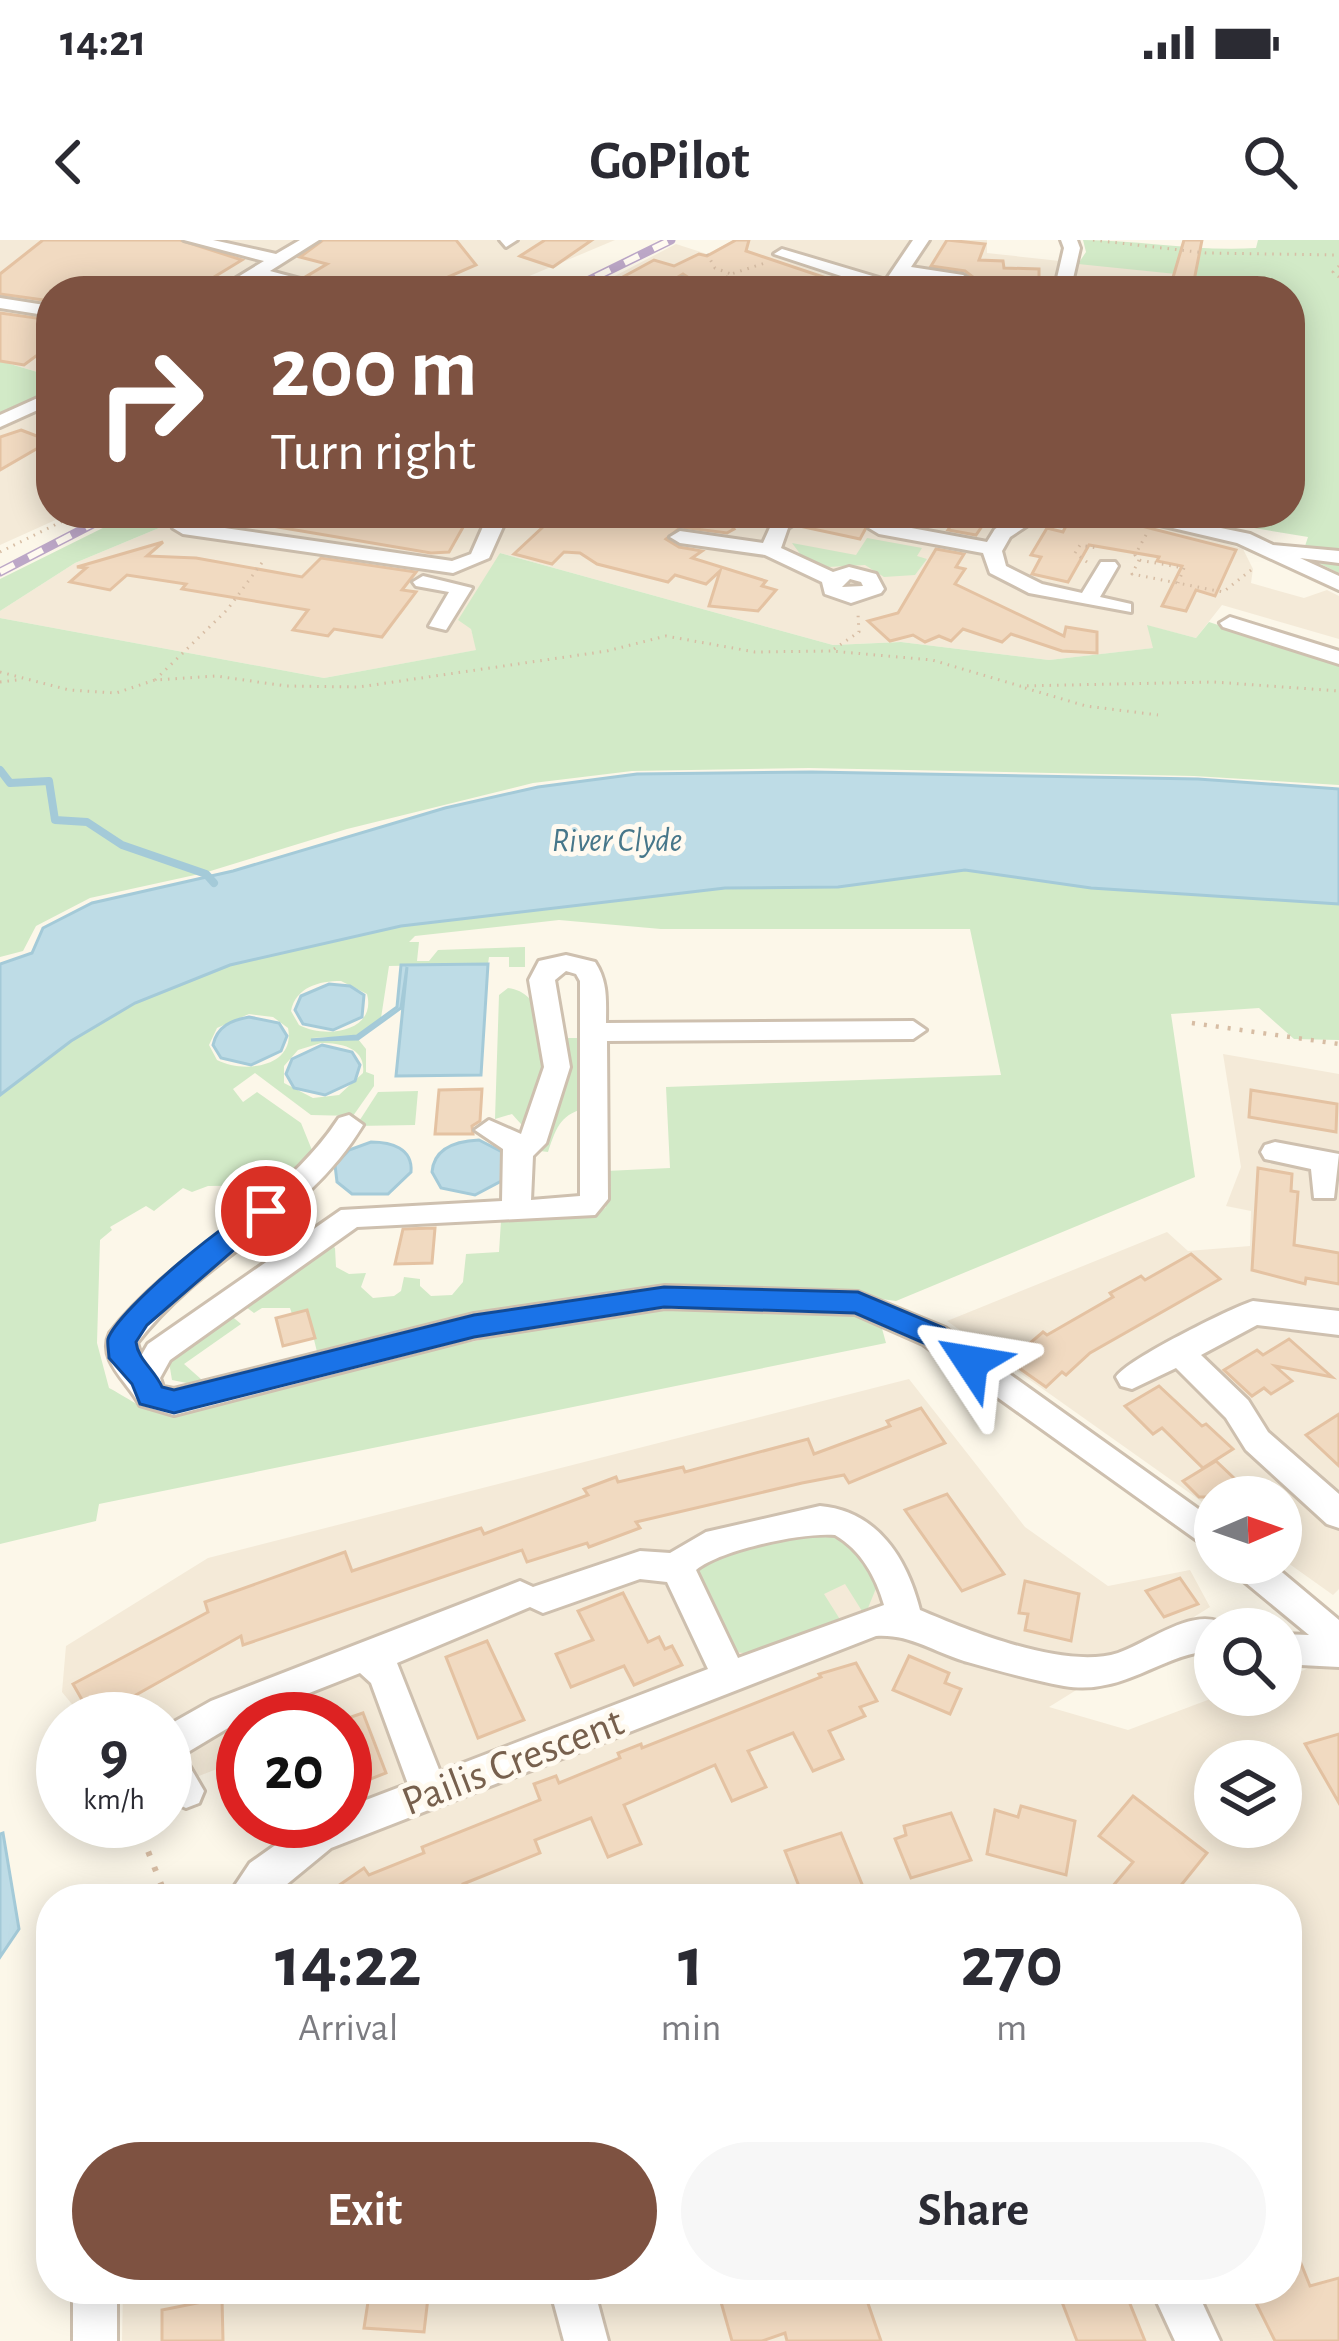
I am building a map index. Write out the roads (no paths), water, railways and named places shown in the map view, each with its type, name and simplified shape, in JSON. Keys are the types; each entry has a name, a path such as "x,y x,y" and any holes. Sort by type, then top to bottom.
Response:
{"street":[{"path":"192,240 277,259"},
{"path":"248,276 311,240"},
{"path":"898,276 921,240"},
{"path":"1064,276 1069,240"},
{"path":"785,255 866,276"},
{"path":"255,272 272,276"},
{"path":"0,304 36,309"},
{"path":"0,422 36,404"},
{"path":"183,528 464,565 478,558 493,528"},
{"path":"770,550 779,528"},
{"path":"879,528 993,549"},
{"path":"1011,528 993,549 997,569 1020,584 1124,608"},
{"path":"1194,528 1243,538 1262,557 1339,584"},
{"path":"656,544 678,530 739,549 770,550 832,579 849,574 869,578 874,589 856,597"},
{"path":"1262,557 1301,549 1339,557"},
{"path":"435,564 421,582 462,588"},
{"path":"439,626 462,588 464,565"},
{"path":"1088,601 1108,566"},
{"path":"1230,623 1339,658"},
{"path":"144,1378 158,1352 351,1217 585,1208 594,1199 593,980 586,968 566,963 548,967 542,980 556,1067 532,1143 519,1152"},
{"path":"593,1032 914,1030"},
{"path":"349,1125 299,1189 232,1234 137,1318 122,1341 123,1358 144,1378 151,1396 174,1402 474,1326 664,1297 858,1303 934,1336 1194,1524"},
{"path":"489,1130 516,1143 524,1166 515,1210"},
{"path":"1275,1152 1332,1162 1324,1191"},
{"path":"1132,1377 1253,1313 1339,1324"},
{"path":"1177,1350 1237,1409 1257,1441 1339,1514"},
{"path":"371,1660 398,1644 531,1597 640,1565 678,1568 702,1547 817,1520 841,1520 867,1535 901,1593 904,1619 963,1645 1066,1671 1117,1670 1194,1637"},
{"path":"678,1568 729,1676"},
{"path":"1274,1584 1309,1611 1339,1648"},
{"name":"Pailis Crescent","path":"256,1884 318,1836 430,1790 875,1621 904,1619"},
{"path":"1302,1649 1339,1648"},
{"path":"192,1732 284,1685 360,1657 371,1660 385,1674 430,1790"},
{"path":"95,2304 95,2341"},
{"path":"576,2304 586,2341"},
{"path":"1180,2304 1198,2341"}],"water":[{"name":"River Clyde","path":"637,774 1198,779 1339,789 1339,904 1091,888 965,870 838,887 725,888 401,926 230,965 135,1003 71,1041 0,1095 0,964 32,953 43,928 92,903 233,871 445,808 538,787"},
{"path":"488,964 481,1075 396,1076 407,967 401,1008 358,1039 311,1040 357,1036 397,1007 401,965"},
{"path":"329,984 350,986 364,995 362,1017 333,1030 303,1024 295,1010 301,996"},
{"path":"249,1017 279,1023 287,1036 281,1051 251,1065 221,1058 213,1045 218,1033 231,1022"},
{"path":"322,1045 352,1052 360,1065 355,1081 325,1095 294,1088 286,1074 292,1059"},
{"path":"479,1140 506,1154 505,1179 475,1195 441,1188 432,1172 437,1157 455,1144"},
{"path":"371,1142 399,1148 408,1157 411,1172 388,1194 352,1194 337,1182 335,1165 349,1150"},
{"path":"0,1834 19,1929 0,1957"}],"waterway":[{"path":"0,770 10,783 49,781 55,820 87,822 122,845 206,874 214,883"}],"railway":[{"path":"598,276 671,240"},
{"path":"0,572 85,528"}]}
